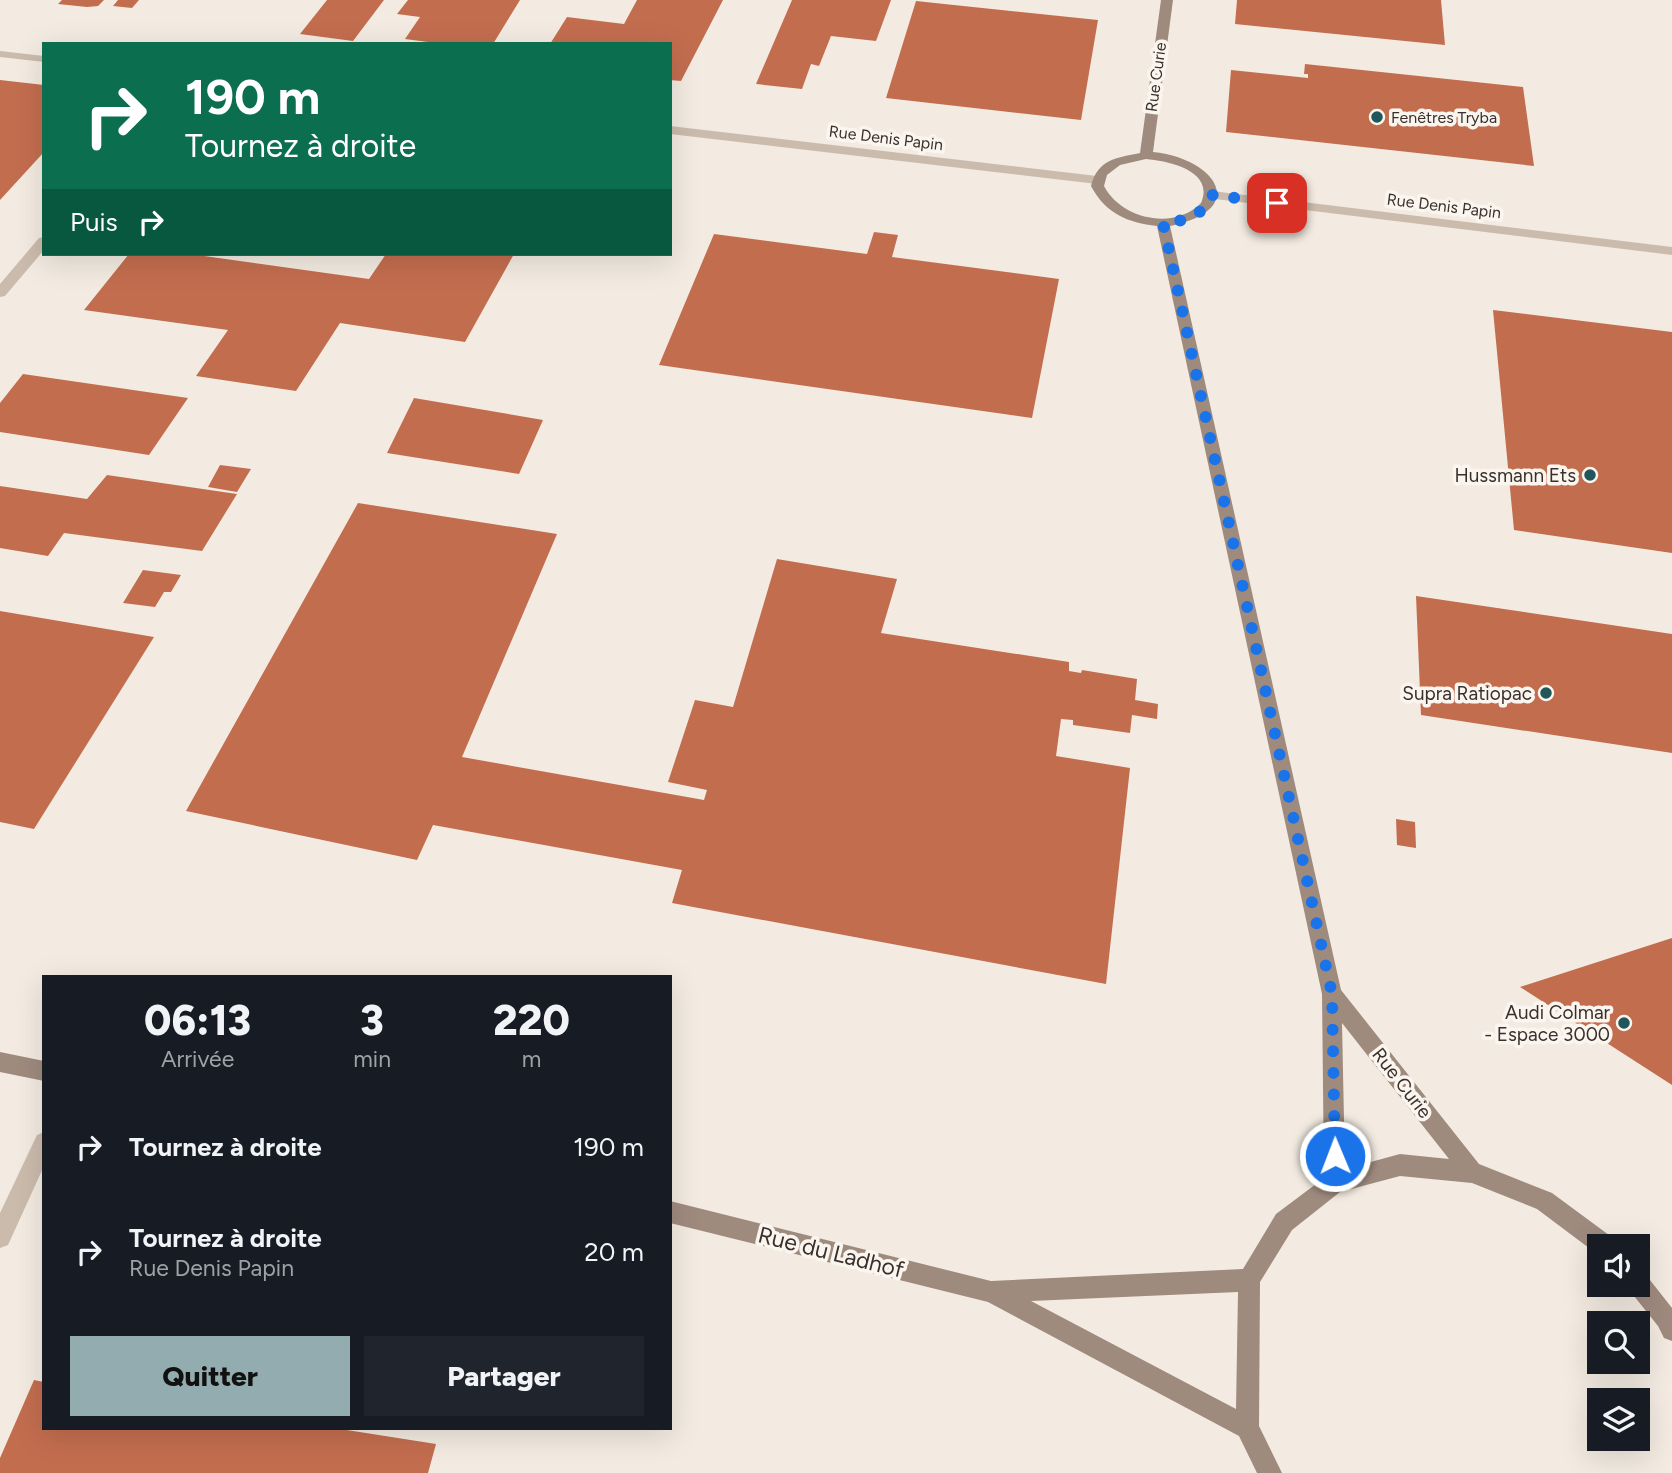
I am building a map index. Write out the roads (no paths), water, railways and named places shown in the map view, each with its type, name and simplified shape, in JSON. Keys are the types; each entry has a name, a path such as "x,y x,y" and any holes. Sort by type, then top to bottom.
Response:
{"main road":[{"name":"Rue Curie","path":"1146,155 1167,0"},
{"path":"1146,155 1185,163 1204,177 1209,183 1212,195 1208,206 1197,215 1181,221 1163,223 1136,220 1114,210 1100,196 1097,180 1102,170 1113,162 1146,155"},
{"name":"Rue Curie","path":"1163,223 1332,994 1335,1183"},
{"name":"Rue Curie","path":"1332,994 1472,1172"},
{"path":"0,1062 42,1071"},
{"path":"1270,1473 1247,1428 1249,1280 1284,1222 1335,1183 1400,1166 1472,1172 1544,1201 1589,1234"},
{"name":"Rue du Ladhof","path":"672,1212 991,1292 1247,1428"},
{"name":"Rue du Ladhof","path":"991,1292 1249,1280"},
{"path":"1649,1297 1672,1330"}],"street":[{"path":"0,54 42,59"},
{"name":"Rue Denis Papin","path":"672,130 1097,180"},
{"name":"Rue Denis Papin","path":"1212,195 1672,251"},
{"path":"0,293 42,244"},
{"path":"0,1237 42,1146"}],"place":[{"name":"Fenêtres Tryba","path":"1377,117"},
{"name":"Hussmann Ets","path":"1590,475"},
{"name":"Supra Ratiopac","path":"1546,693"},
{"name":"Audi Colmar - Espace 3000","path":"1624,1023"}]}
